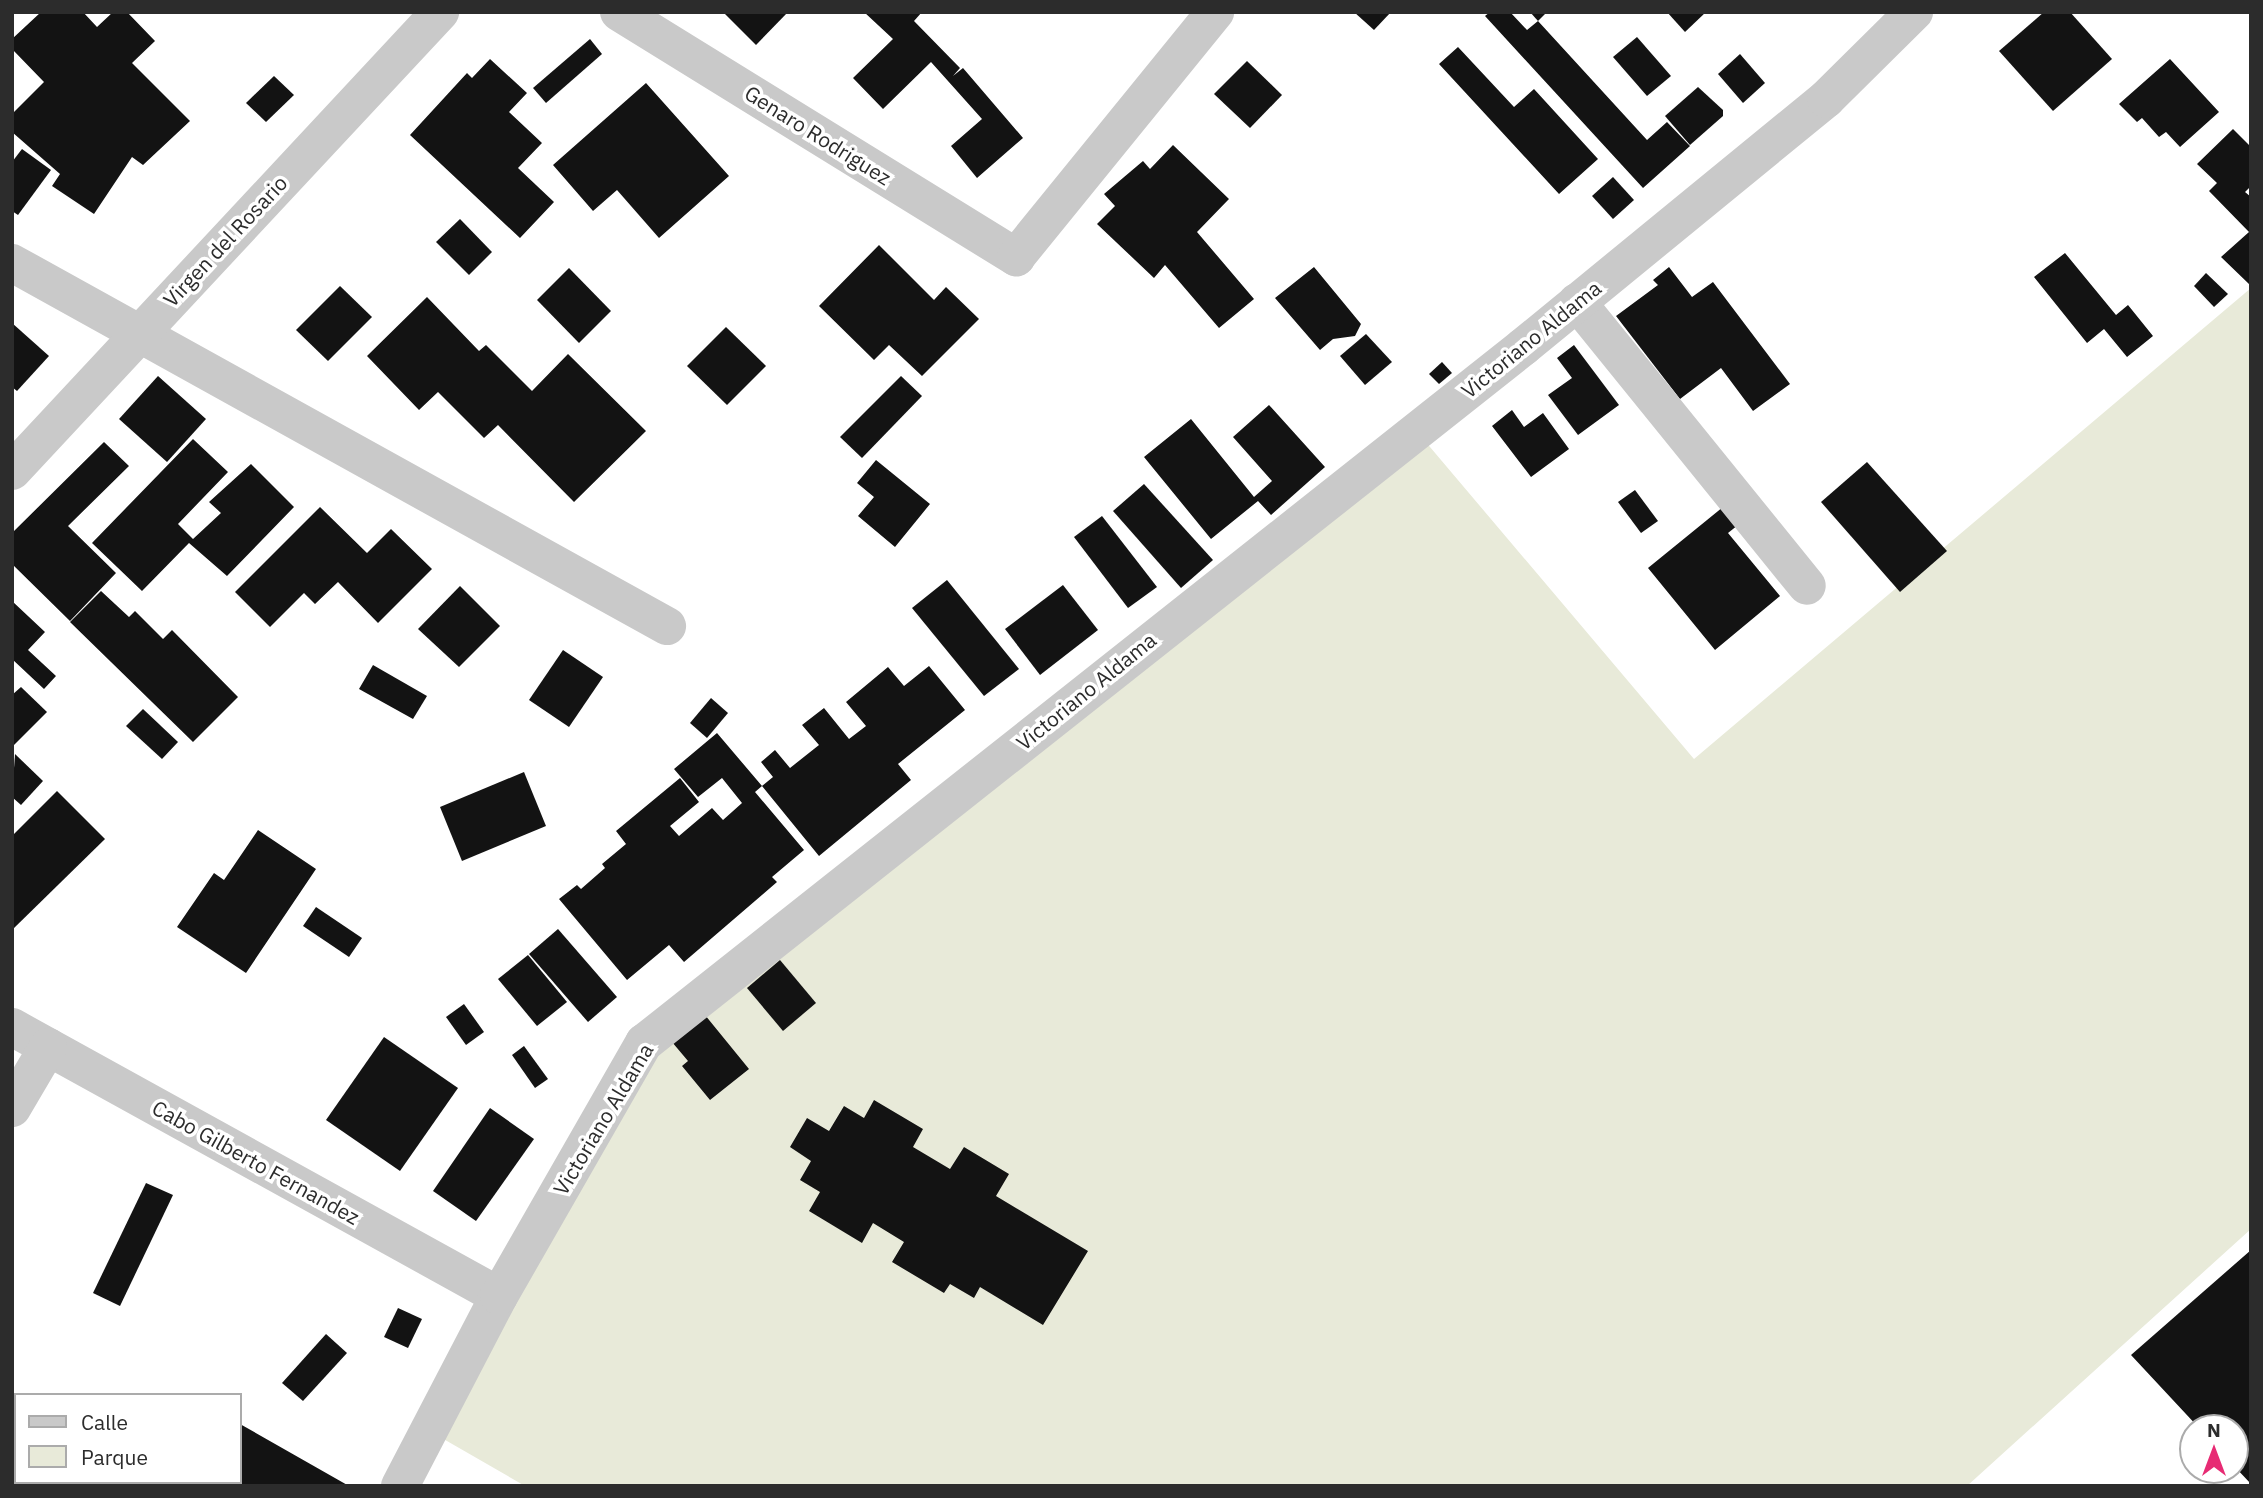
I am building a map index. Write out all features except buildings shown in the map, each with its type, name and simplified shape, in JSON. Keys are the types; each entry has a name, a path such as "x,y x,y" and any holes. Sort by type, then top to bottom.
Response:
{"street":[{"name":"Virgen del Rosario","path":"12,471 440,12"},
{"name":"Genaro Rodriguez","path":"619,12 1016,257 1215,12"},
{"name":"Victoriano Aldama","path":"400,1486 499,1296 644,1043 1577,302 1826,99 1914,12"},
{"path":"12,264 667,626"},
{"path":"1577,302 1807,586"},
{"name":"Cabo Gilberto Fernandez","path":"12,1027 499,1296"},
{"path":"12,1108 48,1047"}],"green space":[{"path":"2251,288 2251,1229 1967,1486 525,1486 440,1437 661,1037 1419,434 1694,759"}]}
